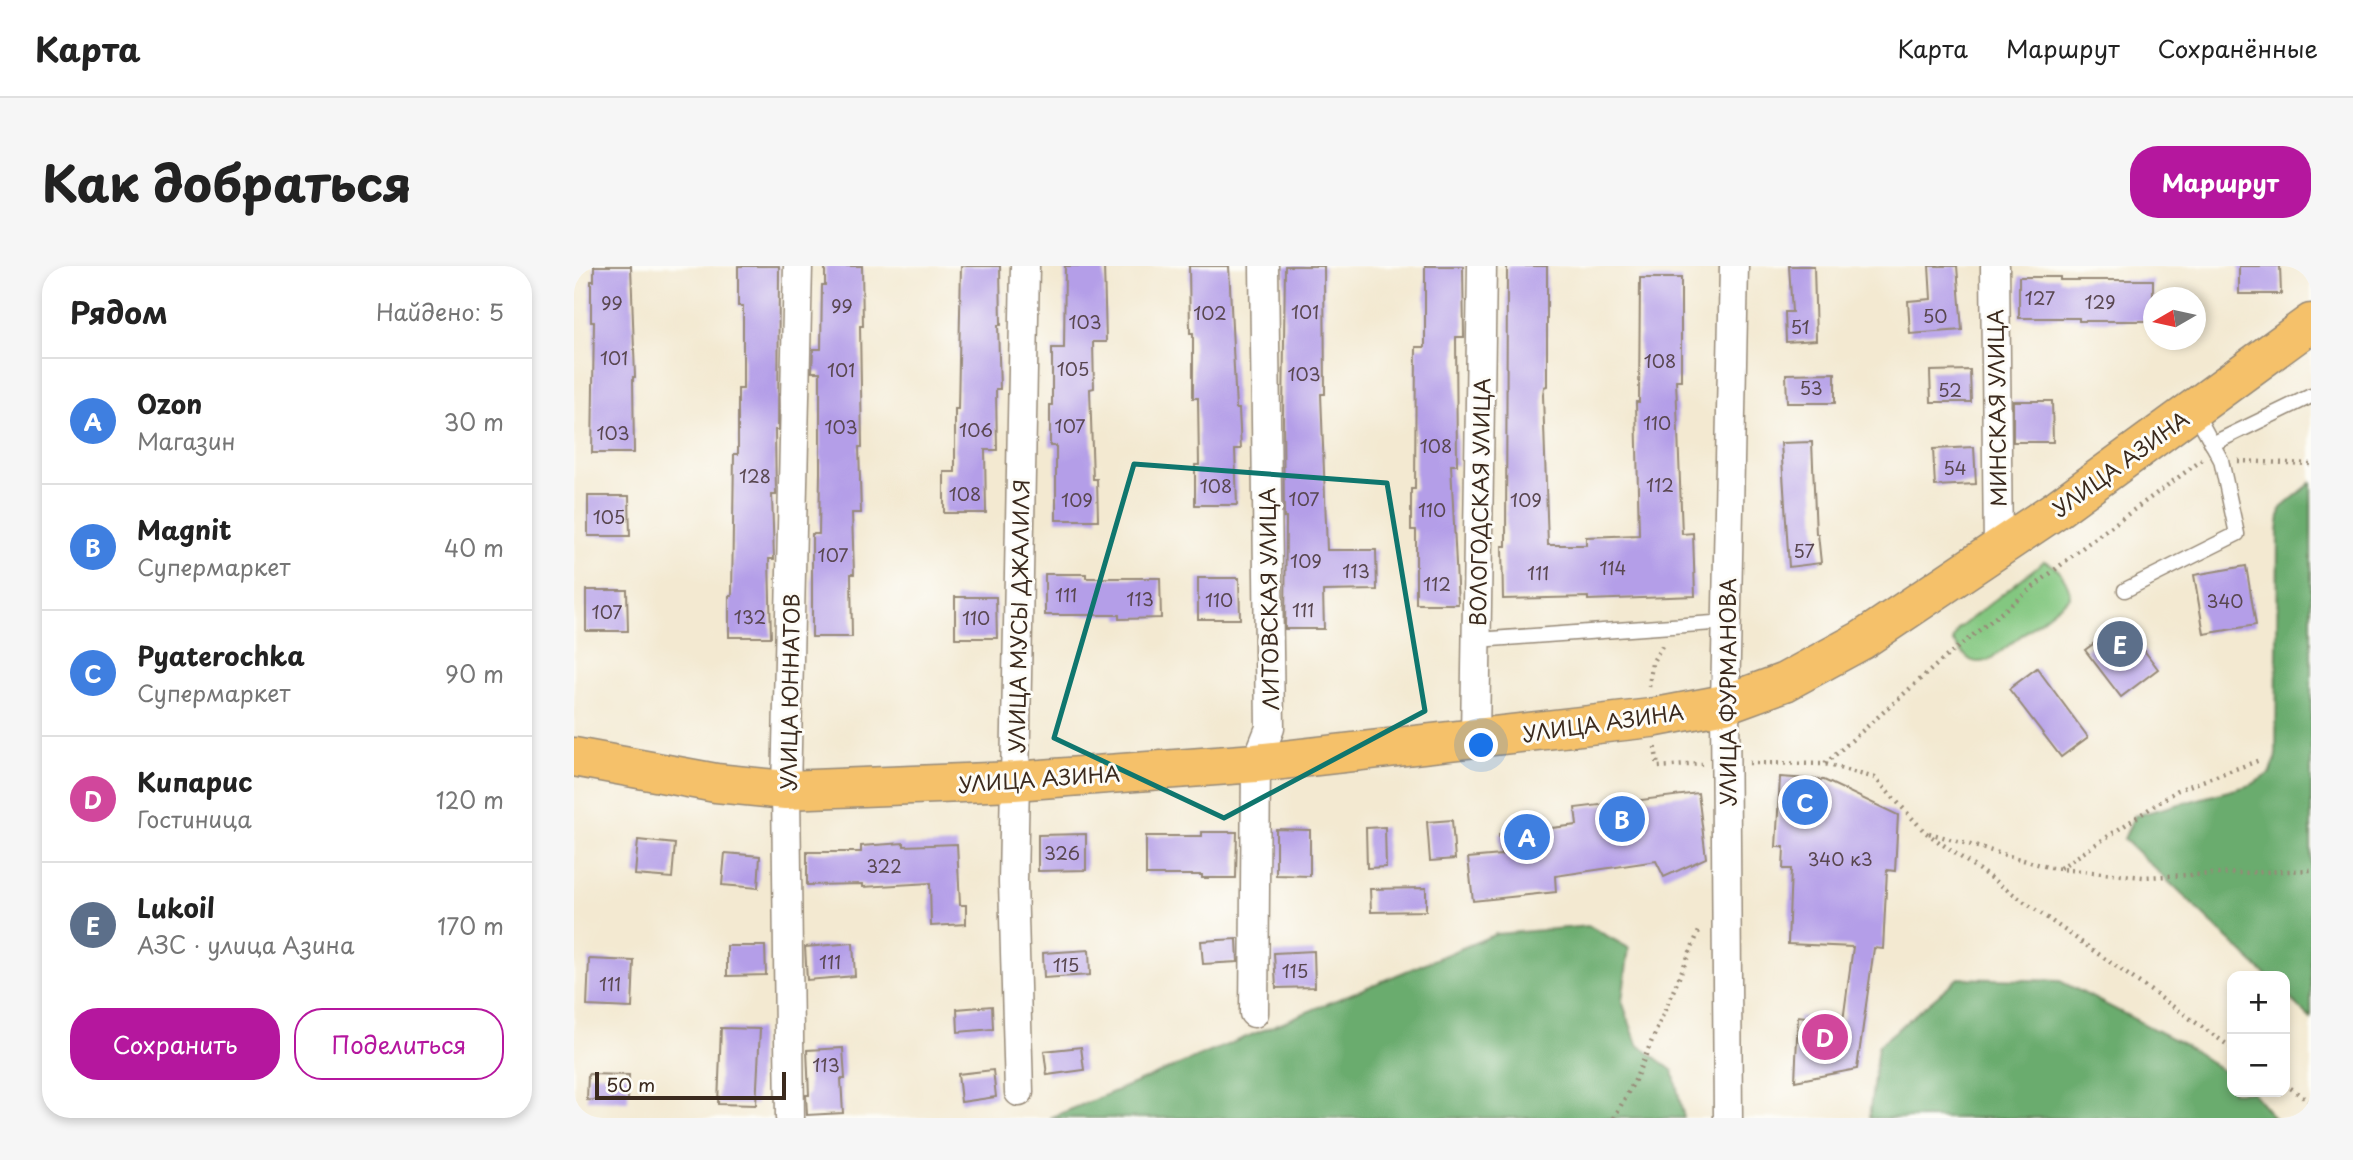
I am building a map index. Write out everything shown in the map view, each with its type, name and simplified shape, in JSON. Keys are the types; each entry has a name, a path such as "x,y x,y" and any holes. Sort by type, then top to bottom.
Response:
{"main road":[{"name":"УЛИЦА АЗИНА","path":"574,757 716,783 786,790 1014,781 1256,763 1651,718 1725,704 1785,682 1862,640 1998,551 2311,323"}],"street":[{"name":"УЛИЦА ЮННАТОВ","path":"790,1118 786,790 798,266"},
{"name":"УЛИЦА МУСЫ ДЖАЛИЛЯ","path":"1019,1092 1013,882 1026,266"},
{"name":"ЛИТОВСКАЯ УЛИЦА","path":"1254,1013 1256,763 1270,728 1264,266"},
{"name":"ВОЛОГОДСКАЯ УЛИЦА","path":"1475,739 1482,266"},
{"name":"УЛИЦА ФУРМАНОВА","path":"1727,1118 1725,704 1734,266"},
{"name":"МИНСКАЯ УЛИЦА","path":"1995,266 1998,551"}],"lane":[{"path":"2212,444 2311,396"},
{"path":"2125,590 2237,534 2221,460 2193,409"},
{"path":"1477,640 1727,622"}],"path":[{"path":"1825,764 1942,660 2087,544 2202,460 2311,464"},
{"path":"1647,698 1652,663 1675,626"},
{"path":"2059,869 2178,790 2260,760"},
{"path":"1726,763 1825,764 1875,778 1924,832 2227,1044"},
{"path":"1924,832 2059,869 2143,877 2311,870"},
{"path":"1614,1118 1635,1080 1700,930"},
{"path":"2290,1088 2311,1103"}],"highlighted area":[{"path":"1134,464 1387,483 1425,711 1224,818 1054,738"}],"green space":[{"path":"2311,483 2311,1019 2290,999 2290,971 2262,971 2124,839 2134,816 2251,785 2270,773 2276,759 2278,531 2281,508"},
{"path":"2044,561 2054,566 2062,575 2070,597 1990,660 1977,662 1968,659 1953,641 1958,629"},
{"path":"1589,926 1629,948 1622,1001 1637,1044 1673,1071 1684,1118 1050,1118 1496,934"},
{"path":"1958,978 2060,981 2185,1045 2227,1074 2227,1097 2256,1097 2274,1118 1869,1118 1878,1046"}],"building":[{"path":"594,266 631,266 635,377 634,453 592,453 594,322 591,322 591,281 594,281"},
{"path":"738,266 779,266 778,430 775,430 776,495 772,495 774,559 769,559 771,637 729,637 734,454 738,454 738,389 743,389 743,306 738,306"},
{"path":"825,266 862,266 862,447 859,447 861,513 852,513 852,637 812,637 812,534 819,534 820,372 812,372 813,349 821,349"},
{"path":"961,266 1000,266 997,450 985,450 986,513 944,513 944,472 955,472"},
{"path":"1065,266 1104,266 1106,342 1093,342 1094,388 1090,389 1093,479 1097,479 1098,520 1056,520 1056,446 1050,446 1052,348 1064,348"},
{"path":"1189,266 1229,266 1236,409 1239,409 1241,449 1235,449 1237,505 1195,505 1195,465 1199,465 1198,398 1193,398"},
{"path":"1285,266 1324,266 1325,394 1321,394 1327,550 1376,550 1377,590 1323,591 1324,629 1285,629"},
{"path":"1425,266 1463,266 1464,337 1456,337 1457,465 1451,465 1458,604 1416,604 1416,530 1411,530 1411,489 1415,489 1416,347 1425,347"},
{"path":"1507,266 1547,266 1547,386 1544,387 1543,395 1548,545 1586,545 1586,537 1639,535 1636,402 1639,402 1640,278 1681,278 1681,380 1676,380 1682,534 1693,533 1695,596 1588,600 1588,597 1503,599 1502,546 1506,546"},
{"path":"1789,266 1814,266 1816,340 1786,342 1785,312 1792,312"},
{"path":"1929,266 1957,266 1962,330 1910,334 1908,301 1931,299"},
{"path":"2239,266 2280,266 2281,294 2239,294"},
{"path":"2019,277 2153,280 2153,287 2143,287 2143,321 2019,318"},
{"path":"1970,370 1971,402 1931,402 1930,371"},
{"path":"1835,373 1835,403 1787,403 1786,374"},
{"path":"2013,401 2052,401 2053,442 2013,442"},
{"path":"1812,442 1816,534 1821,563 1789,567 1781,443"},
{"path":"1974,447 1976,484 1935,486 1933,449"},
{"path":"588,496 629,496 630,536 588,536"},
{"path":"2246,566 2256,625 2204,634 2194,575"},
{"path":"1045,574 1086,574 1086,578 1160,578 1161,618 1045,615"},
{"path":"1198,578 1239,578 1240,619 1198,619"},
{"path":"586,590 627,590 628,631 586,631"},
{"path":"955,597 996,597 997,638 955,638"},
{"path":"2123,622 2158,669 2121,697 2085,650"},
{"path":"2037,668 2088,737 2061,757 2009,689"},
{"path":"1780,777 1824,780 1898,815 1895,871 1887,870 1883,949 1874,948 1857,1069 1795,1081 1798,1016 1843,1021 1853,947 1788,944 1791,869 1783,869 1784,847 1776,847"},
{"path":"1698,793 1706,858 1664,877 1656,861 1555,876 1556,892 1473,901 1468,858 1501,855 1499,834 1577,825 1575,808"},
{"path":"1452,820 1455,859 1430,861 1427,822"},
{"path":"1385,827 1386,867 1367,868 1366,828"},
{"path":"1276,829 1310,830 1310,876 1276,875"},
{"path":"1202,832 1237,832 1236,878 1146,875 1146,836 1202,836"},
{"path":"1086,834 1086,870 1038,871 1038,835"},
{"path":"638,840 675,844 672,878 635,875"},
{"path":"904,843 904,846 957,844 960,905 966,905 966,924 931,926 930,883 863,887 863,884 807,885 807,852 861,852 861,846"},
{"path":"725,853 760,856 758,888 722,885"},
{"path":"1426,888 1426,911 1371,912 1370,889"},
{"path":"1237,939 1238,962 1203,964 1201,941"},
{"path":"853,943 855,976 807,980 805,947"},
{"path":"727,946 765,946 766,975 727,976"},
{"path":"1089,950 1090,975 1044,978 1043,953"},
{"path":"1314,951 1315,987 1276,988 1274,953"},
{"path":"589,959 634,961 632,1008 587,1006"},
{"path":"992,1006 993,1029 958,1032 957,1009"},
{"path":"721,1028 760,1029 756,1105 718,1104"},
{"path":"1081,1047 1084,1070 1047,1075 1044,1051"},
{"path":"843,1048 843,1113 807,1115 807,1050"},
{"path":"993,1070 996,1097 961,1102 958,1074"},
{"path":"588,1074 629,1075 628,1101 587,1100"}],"place":[{"name":"Lukoil","path":"2120,644"},
{"name":"Pyaterochka","path":"1805,802"},
{"name":"Magnit","path":"1622,819"},
{"name":"Ozon","path":"1527,837"},
{"name":"Кипарис","path":"1825,1037"}]}
